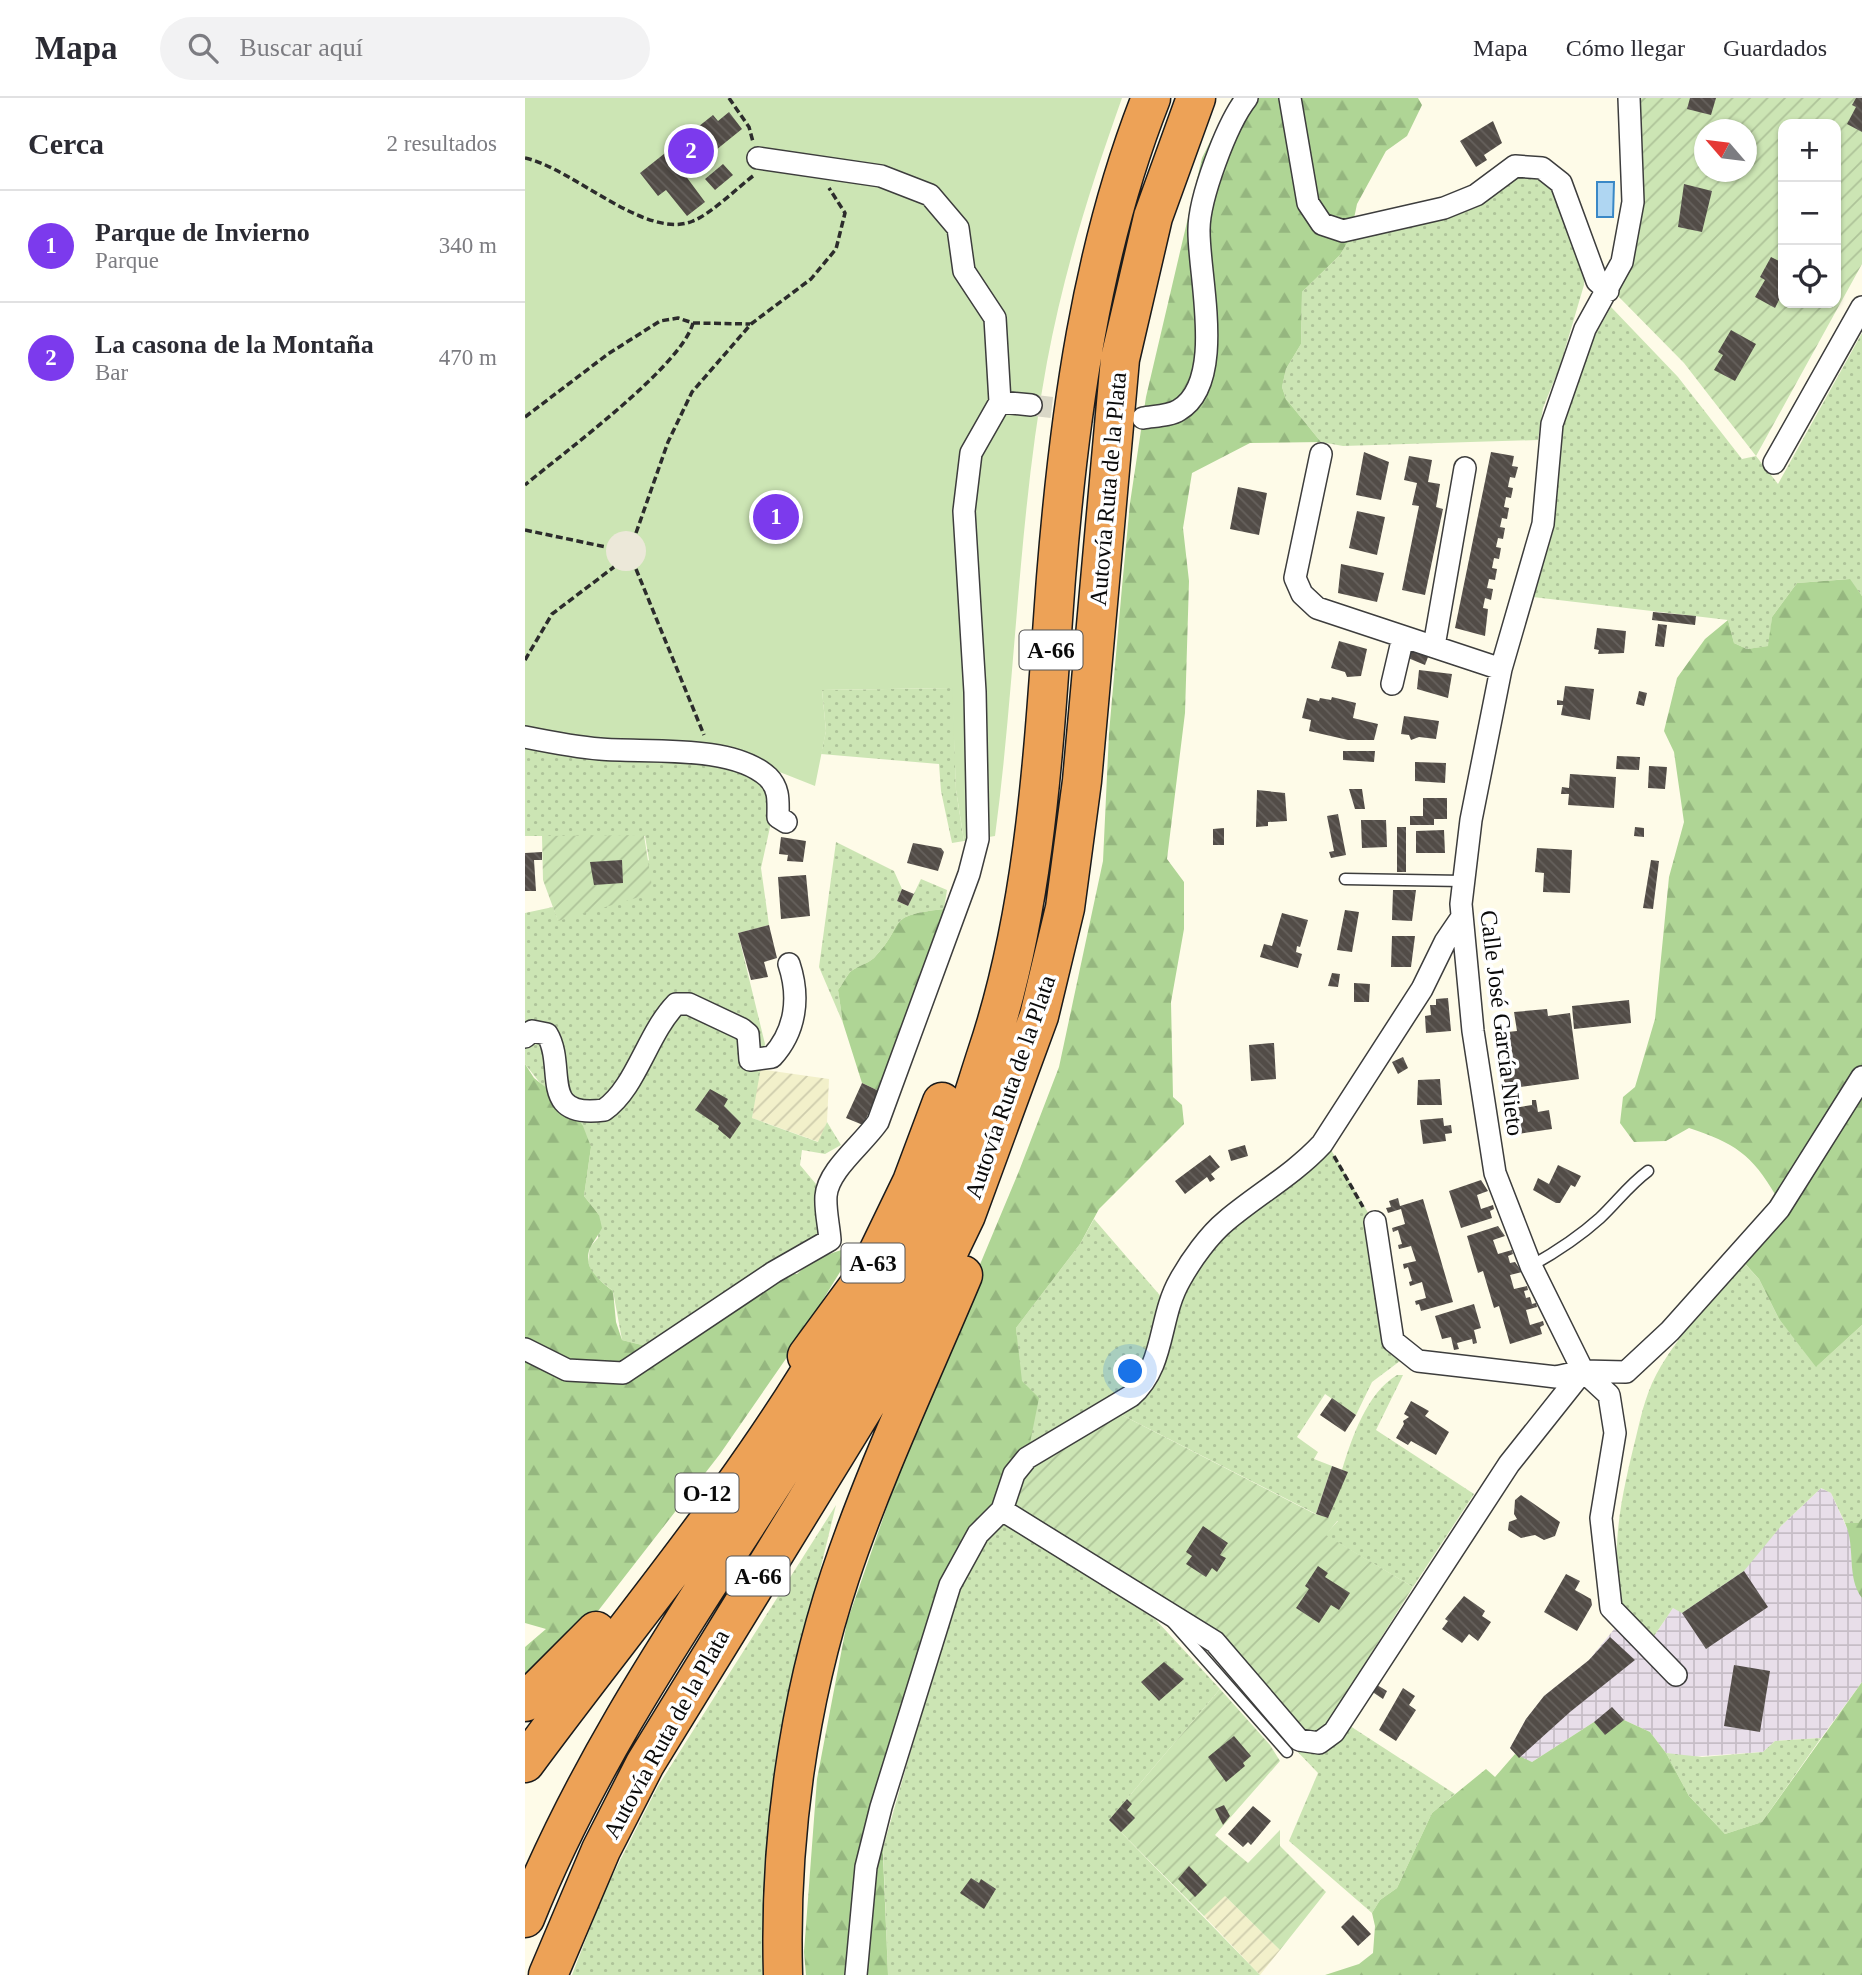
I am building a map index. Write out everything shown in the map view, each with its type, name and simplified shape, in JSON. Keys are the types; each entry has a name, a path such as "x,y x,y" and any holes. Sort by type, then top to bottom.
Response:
{"highway":[{"name":"Autovía Ruta de la Plata","path":"527,1913 575,1811 628,1715 828,1396 936,1198 988,1049 1016,943 1037,819 1062,509 1082,348 1121,185 1151,98"},
{"name":"Autovía Ruta de la Plata","path":"554,1959 601,1850 645,1764 887,1370 929,1292 965,1215 1039,1016 1065,908 1082,781 1120,359 1153,218 1196,98"},
{"name":"A-63","path":"525,1763 768,1436 807,1378 870,1270 912,1182 966,1036 995,938 1048,680"},
{"path":"783,1975 781,1920 792,1801 810,1689 840,1576 1008,1160 1020,1120 1039,1016"},
{"name":"O-12","path":"525,1702 582,1647 659,1556 870,1270"}],"street":[{"path":"1143,418 1178,411 1198,393 1207,317 1198,229 1214,167 1237,111 1247,98"},
{"path":"1290,98 1308,203 1322,224 1343,232 1444,208 1476,195 1515,166 1542,168 1561,183 1597,281 1608,290"},
{"name":"Calle José García Nieto","path":"1583,1371 1531,1266 1496,1173 1473,1031 1462,917 1463,881 1471,820 1501,669 1543,524 1552,424 1585,329 1622,262 1633,202 1629,98"},
{"path":"525,1349 567,1370 623,1373 774,1272 830,1240 826,1196 833,1172 863,1143 878,1122 969,874 978,839 975,692 964,510 971,453 1000,402 995,318 964,271 958,228 930,195 881,176 828,166 758,158"},
{"path":"1774,463 1862,307"},
{"path":"1000,402 1031,405"},
{"path":"1321,454 1295,579 1302,594 1317,608 1501,669"},
{"path":"1434,646 1465,468"},
{"path":"1392,684 1403,637"},
{"path":"525,737 597,748 712,755 738,761 768,777 778,791 778,817 786,822"},
{"path":"856,1975 855,1956 866,1867 885,1794 950,1585 978,1534 1002,1510 1014,1474 1027,1458 1132,1396 1145,1383 1153,1369 1179,1281 1223,1223 1303,1165 1325,1139 1422,989 1445,942 1462,917"},
{"path":"525,1037 532,1031 547,1034 553,1044 556,1089 561,1099 578,1110 604,1110 626,1084 653,1033 676,1004 689,1004 742,1029 748,1034 750,1060 772,1057 786,1042 793,1020 796,998 789,964"},
{"path":"1375,1222 1393,1341 1417,1361 1556,1377 1583,1371 1626,1372 1670,1331 1779,1209 1862,1077"},
{"path":"1002,1510 1215,1642 1299,1740 1318,1743 1334,1732 1509,1464 1583,1371"},
{"path":"1583,1371 1609,1395 1615,1433 1601,1518 1611,1608 1676,1675"}],"lane":[{"path":"1345,879 1463,881"},
{"path":"1531,1266 1567,1245 1601,1216 1631,1183 1648,1171"},
{"path":"1161,1609 1287,1752"}],"path":[{"path":"525,158 555,168 609,201 664,223 692,222 754,175 758,158 748,127 729,98"},
{"path":"636,533 668,442 692,392 751,324 811,279 836,249 845,213 827,185 795,164"},
{"path":"525,417 608,354 660,321 678,318 693,323 751,324"},
{"path":"525,485 651,378 689,337 693,323"},
{"path":"525,530 606,547"},
{"path":"525,660 552,614 614,567"},
{"path":"636,569 712,755"},
{"path":"1325,1139 1357,1199 1375,1222"}],"shaded area":[{"path":"626,531 634,532 640,537 645,543 645,559 640,565 634,570 626,571 618,570 612,565 607,559 606,551 607,543 612,537 618,532"},
{"path":"759,1069 829,1079 827,1122 819,1142 752,1118"},
{"path":"1821,1488 1831,1493 1851,1537 1852,1566 1862,1598 1862,1682 1821,1738 1775,1741 1763,1752 1687,1757 1666,1753 1650,1732 1624,1720 1594,1722 1532,1762 1519,1758 1510,1748 1526,1719 1544,1696 1589,1660 1628,1612 1654,1636 1673,1608 1781,1526"},
{"path":"1224,1895 1280,1950 1260,1975 1204,1916"}],"green space":[{"path":"525,98 1122,98 1079,228 1047,362 1023,539 995,836 964,841 956,790 952,688 822,690 826,731 815,786 727,751 621,743 525,728"},
{"path":"1232,98 1418,98 1422,105 1407,136 1386,151 1357,204 1350,238 1340,255 1302,292 1301,344 1286,369 1282,387 1286,399 1321,442 1250,443 1192,473 1183,528 1189,581 1185,713 1167,859 1184,882 1184,929 1171,1002 1173,1097 1182,1105 1184,1124 1099,1209 1080,1244 1016,1328 1022,1381 1039,1398 1027,1458 978,1534 881,1807 888,1975 806,1975 804,1952 817,1779 847,1622 928,1389 1019,1171 1059,1067 1103,861 1109,733 1122,587 1130,503 1146,397 1202,158"},
{"path":"1640,98 1862,98 1862,264 1841,302 1841,119 1778,119 1778,308 1838,308 1756,456 1684,363 1617,295 1632,260 1643,212"},
{"path":"1520,173 1537,176 1556,193 1584,266 1584,285 1560,366 1543,408 1538,440 1343,446 1321,442 1286,399 1282,387 1286,369 1301,344 1302,292 1340,255 1350,238"},
{"path":"1611,307 1678,377 1742,459 1756,456 1778,484 1862,333 1862,596 1849,579 1797,583 1772,617 1769,646 1747,649 1734,643 1728,620 1533,597 1553,530 1562,427 1593,339"},
{"path":"1850,579 1862,596 1862,1325 1816,1367 1779,1319 1759,1279 1738,1256 1776,1196 1759,1170 1730,1145 1689,1128 1666,1141 1634,1142 1620,1123 1623,1097 1635,1087 1655,1019 1669,877 1684,822 1674,752 1664,731 1677,678 1705,639 1728,620 1734,643 1747,649 1768,646 1772,617 1797,583"},
{"path":"953,688 956,790 964,841 952,843 941,791 939,764 821,754 826,731 822,690"},
{"path":"525,737 712,755 778,791 761,868 769,925 738,933 765,1044 752,1118 818,1142 827,1122 841,1145 825,1154 802,1150 800,1165 826,1196 830,1240 646,1346 622,1340 613,1291 592,1274 588,1262 590,1247 598,1238 599,1215 584,1196 591,1147 525,1064 525,913 553,907 558,920 649,860 645,836 525,836"},
{"path":"644,835 653,893 558,921 543,880 542,836"},
{"path":"836,842 894,871 902,889 897,901 908,906 921,879 947,890 944,909 904,918 874,958 850,972 838,990 843,1023 819,967"},
{"path":"944,909 946,922 879,1091 862,1083 843,1023 838,990 850,972 874,958 904,918"},
{"path":"525,1064 534,1078 569,1106 583,1126 591,1147 584,1196 599,1215 602,1228 590,1248 588,1262 593,1273 613,1291 616,1322 622,1340 646,1346 774,1272 797,1274 817,1259 856,1246 792,1350 720,1454 584,1629 525,1685 525,1647 546,1629 525,1623"},
{"path":"1327,1143 1370,1216 1389,1347 1400,1361 1372,1382 1356,1415 1325,1394 1297,1437 1318,1452 1314,1459 1332,1466 1316,1514 1116,1412 1212,1243"},
{"path":"1094,1219 1170,1307 1153,1369 1027,1458 1016,1328 1080,1244"},
{"path":"1743,1262 1759,1279 1779,1319 1817,1366 1862,1325 1862,1518 1858,1523 1845,1523 1831,1493 1821,1488 1781,1526 1744,1571 1682,1613 1673,1608 1654,1636 1628,1612 1625,1615 1617,1570 1619,1525 1631,1459 1645,1401 1661,1366 1689,1326"},
{"path":"1397,1375 1403,1375 1376,1430 1474,1494 1413,1587 1325,1535 1338,1521 1328,1518 1347,1472 1342,1470 1356,1430 1377,1393"},
{"path":"1116,1412 1315,1514 1338,1520 1326,1535 1413,1587 1321,1733 1302,1732 1219,1634 1183,1609 1167,1608 1018,1513 1013,1502 1024,1469"},
{"path":"836,1505 780,1734 768,1845 765,1975 572,1975 604,1892 658,1786"},
{"path":"1862,1518 1862,1598 1854,1581 1850,1541 1845,1523 1858,1523"},
{"path":"1000,1519 1155,1619 1220,1689 1109,1820 1260,1975 888,1975 883,1848 948,1621 981,1541"},
{"path":"1862,1682 1862,1975 1325,1975 1359,1964 1373,1953 1375,1926 1372,1913 1380,1900 1397,1888 1432,1813 1486,1769 1495,1777 1515,1754 1532,1762 1594,1722 1624,1720 1650,1732 1666,1753 1689,1796 1725,1834 1762,1822"},
{"path":"1220,1689 1270,1745 1280,1761 1215,1835 1248,1863 1280,1830 1280,1846 1326,1892 1280,1950 1225,1896 1204,1916 1109,1820"},
{"path":"1347,1724 1455,1794 1432,1813 1397,1888 1380,1900 1372,1913 1289,1841 1318,1773 1294,1748"},
{"path":"1821,1738 1762,1822 1725,1834 1689,1796 1666,1753 1702,1757 1763,1752 1775,1741"}],"water":[{"path":"1597,182 1614,182 1613,217 1597,217"}],"building":[{"path":"1690,98 1716,98 1711,115 1687,109"},
{"path":"1856,98 1862,98 1862,132 1847,124 1856,107 1852,105"},
{"path":"729,112 742,129 685,175 705,202 687,216 666,190 658,196 640,173 713,115 718,121"},
{"path":"1493,121 1502,143 1484,155 1487,160 1476,167 1460,141"},
{"path":"723,164 733,175 715,190 705,179"},
{"path":"1684,184 1712,191 1702,232 1678,227"},
{"path":"1771,257 1778,260 1778,302 1775,308 1755,297 1765,280 1760,277"},
{"path":"1731,330 1756,344 1735,381 1714,370 1723,355 1718,352"},
{"path":"1364,452 1389,462 1381,500 1356,495"},
{"path":"1491,452 1514,456 1512,466 1518,467 1515,478 1510,477 1508,487 1513,488 1511,498 1506,497 1504,507 1509,508 1507,519 1502,518 1500,527 1505,528 1503,539 1498,538 1496,547 1501,548 1499,559 1494,558 1492,568 1497,569 1495,580 1489,579 1487,588 1493,589 1491,600 1485,598 1483,608 1488,609 1485,636 1455,628"},
{"path":"1409,456 1432,460 1428,482 1440,484 1436,507 1443,509 1425,595 1402,590 1419,506 1412,505 1417,483 1404,480"},
{"path":"1238,487 1267,493 1259,535 1230,529"},
{"path":"1357,511 1385,517 1377,555 1349,548"},
{"path":"1341,564 1384,573 1377,602 1338,593"},
{"path":"1653,612 1696,616 1695,625 1652,620"},
{"path":"1658,624 1667,625 1664,647 1655,646"},
{"path":"1597,628 1626,631 1624,653 1598,654 1599,650 1594,649"},
{"path":"1339,641 1367,649 1361,676 1347,677 1345,672 1331,668"},
{"path":"1411,650 1428,657 1425,665 1408,658"},
{"path":"1419,670 1452,674 1448,698 1417,689"},
{"path":"1565,686 1594,689 1590,720 1561,715 1563,705 1557,705 1557,700 1563,701"},
{"path":"1639,691 1647,693 1644,706 1636,704"},
{"path":"1332,697 1356,703 1353,718 1378,724 1374,740 1348,740 1309,731 1311,720 1302,718 1307,698 1319,701 1320,698 1331,700"},
{"path":"1404,716 1439,721 1436,739 1419,737 1411,740 1409,735 1401,734"},
{"path":"1343,751 1375,751 1374,762 1343,760"},
{"path":"1617,756 1640,757 1639,770 1616,769"},
{"path":"1415,762 1446,763 1445,783 1415,781"},
{"path":"1649,766 1667,767 1665,789 1648,788"},
{"path":"1570,774 1616,777 1614,808 1568,805 1569,794 1561,794 1562,787 1569,788"},
{"path":"1349,789 1362,789 1365,809 1355,809"},
{"path":"1257,790 1285,793 1287,821 1268,822 1268,826 1256,827"},
{"path":"1423,798 1447,798 1447,819 1434,819 1434,825 1410,825 1410,816 1423,816"},
{"path":"1338,814 1346,855 1331,858 1329,852 1334,851 1327,816"},
{"path":"1361,820 1386,820 1387,847 1362,848"},
{"path":"1397,827 1406,827 1406,872 1397,872"},
{"path":"1635,827 1644,828 1644,837 1634,836"},
{"path":"1224,828 1224,845 1213,845 1213,829"},
{"path":"1444,830 1445,853 1416,853 1416,831"},
{"path":"781,837 806,841 803,862 787,861 788,855 779,854"},
{"path":"913,843 941,848 944,852 938,871 907,863"},
{"path":"1537,848 1572,850 1570,893 1543,892 1544,873 1535,872"},
{"path":"542,852 542,860 534,860 536,891 525,891 525,853"},
{"path":"622,860 623,883 594,885 590,862"},
{"path":"1651,860 1659,861 1653,909 1643,908"},
{"path":"806,875 810,916 781,919 778,877"},
{"path":"902,889 914,894 908,906 897,901"},
{"path":"1393,890 1416,890 1412,921 1392,920"},
{"path":"1345,910 1359,912 1352,952 1337,950"},
{"path":"1282,913 1308,920 1300,947 1297,946 1296,952 1302,954 1298,968 1260,957 1264,944 1272,946"},
{"path":"769,925 777,958 764,962 768,977 751,980 738,933"},
{"path":"1392,936 1415,936 1411,967 1391,967"},
{"path":"1332,973 1340,974 1338,987 1328,986"},
{"path":"1354,983 1370,984 1369,1002 1354,1002"},
{"path":"1448,998 1451,1031 1426,1033 1425,1016 1431,1015 1430,1005 1436,1005 1436,999"},
{"path":"1629,1000 1631,1023 1574,1029 1572,1006"},
{"path":"1547,1009 1548,1016 1570,1013 1579,1079 1505,1089 1498,1033 1517,1031 1514,1012"},
{"path":"1274,1043 1276,1079 1251,1081 1249,1045"},
{"path":"1403,1057 1408,1068 1398,1074 1392,1062"},
{"path":"1440,1079 1442,1105 1417,1105 1418,1080"},
{"path":"862,1083 879,1091 863,1125 846,1118"},
{"path":"710,1089 728,1099 724,1106 741,1123 730,1139 718,1129 719,1126 695,1110"},
{"path":"1532,1100 1536,1100 1538,1112 1549,1110 1552,1129 1518,1134 1514,1108 1532,1105"},
{"path":"1443,1118 1444,1126 1451,1125 1452,1133 1445,1134 1446,1141 1423,1144 1420,1120"},
{"path":"1245,1145 1248,1156 1231,1161 1228,1150"},
{"path":"1210,1155 1220,1167 1211,1174 1215,1179 1210,1182 1207,1177 1185,1194 1175,1181"},
{"path":"1558,1165 1581,1176 1575,1187 1571,1185 1560,1203 1556,1203 1533,1190 1538,1178 1549,1184"},
{"path":"1481,1180 1488,1191 1477,1195 1481,1209 1493,1205 1494,1209 1490,1211 1492,1218 1461,1228 1449,1191"},
{"path":"1398,1198 1400,1206 1423,1199 1453,1302 1421,1311 1419,1304 1416,1305 1415,1301 1426,1298 1422,1282 1410,1286 1409,1282 1412,1281 1408,1267 1404,1269 1403,1264 1416,1261 1411,1246 1399,1249 1398,1245 1402,1244 1398,1230 1393,1232 1392,1228 1405,1224 1401,1209 1388,1213 1386,1208 1391,1207 1389,1201"},
{"path":"1498,1226 1505,1236 1493,1240 1498,1254 1512,1250 1513,1254 1508,1256 1510,1263 1515,1262 1522,1272 1510,1275 1514,1289 1527,1286 1528,1290 1524,1291 1526,1298 1530,1297 1532,1304 1536,1303 1537,1307 1526,1310 1530,1325 1543,1321 1544,1325 1540,1327 1542,1334 1510,1344 1499,1306 1494,1308 1483,1271 1478,1273 1467,1236"},
{"path":"1474,1304 1481,1328 1474,1330 1477,1343 1473,1344 1472,1339 1457,1343 1459,1349 1454,1350 1451,1337 1442,1339 1435,1316"},
{"path":"1332,1398 1356,1415 1345,1432 1320,1415"},
{"path":"1411,1401 1429,1411 1425,1416 1449,1432 1436,1455 1411,1441 1408,1445 1396,1438 1403,1421 1409,1417 1404,1414"},
{"path":"1332,1466 1348,1472 1328,1518 1316,1514"},
{"path":"1521,1495 1560,1522 1555,1536 1544,1540 1535,1535 1521,1538 1508,1530 1509,1522 1517,1519 1514,1514 1515,1500"},
{"path":"1203,1526 1228,1543 1220,1555 1226,1558 1217,1572 1212,1568 1206,1577 1186,1564 1192,1556 1186,1552"},
{"path":"1318,1566 1328,1573 1325,1577 1350,1593 1339,1610 1331,1605 1319,1623 1296,1608 1309,1589 1305,1586"},
{"path":"1744,1571 1768,1607 1706,1649 1682,1613"},
{"path":"1566,1574 1580,1581 1575,1590 1591,1599 1592,1605 1577,1631 1544,1612"},
{"path":"1464,1596 1485,1611 1482,1616 1491,1622 1478,1641 1469,1634 1462,1643 1442,1629 1448,1621 1445,1619"},
{"path":"1610,1637 1635,1660 1570,1712 1519,1758 1510,1748 1526,1719 1544,1696 1589,1660"},
{"path":"1164,1662 1184,1679 1159,1701 1141,1682"},
{"path":"1734,1665 1770,1671 1760,1732 1724,1726"},
{"path":"1372,1682 1387,1691 1383,1699 1368,1689"},
{"path":"1403,1688 1415,1696 1409,1705 1416,1710 1396,1741 1379,1730"},
{"path":"1612,1707 1624,1720 1605,1735 1594,1722"},
{"path":"1234,1736 1251,1756 1243,1763 1245,1766 1226,1782 1208,1757"},
{"path":"1127,1799 1132,1804 1127,1810 1135,1818 1121,1832 1109,1820"},
{"path":"1224,1805 1230,1816 1223,1825 1215,1809"},
{"path":"1253,1806 1271,1821 1251,1845 1248,1842 1243,1847 1228,1834"},
{"path":"1189,1866 1207,1885 1195,1897 1178,1879"},
{"path":"971,1878 979,1883 981,1879 996,1889 984,1909 960,1893"},
{"path":"1353,1915 1371,1934 1358,1946 1341,1927"}],"tunnel":[{"path":"1031,405 1123,416"}],"place":[{"name":"La casona de la Montaña","path":"691,151"},
{"name":"Parque de Invierno","path":"776,517"}]}
